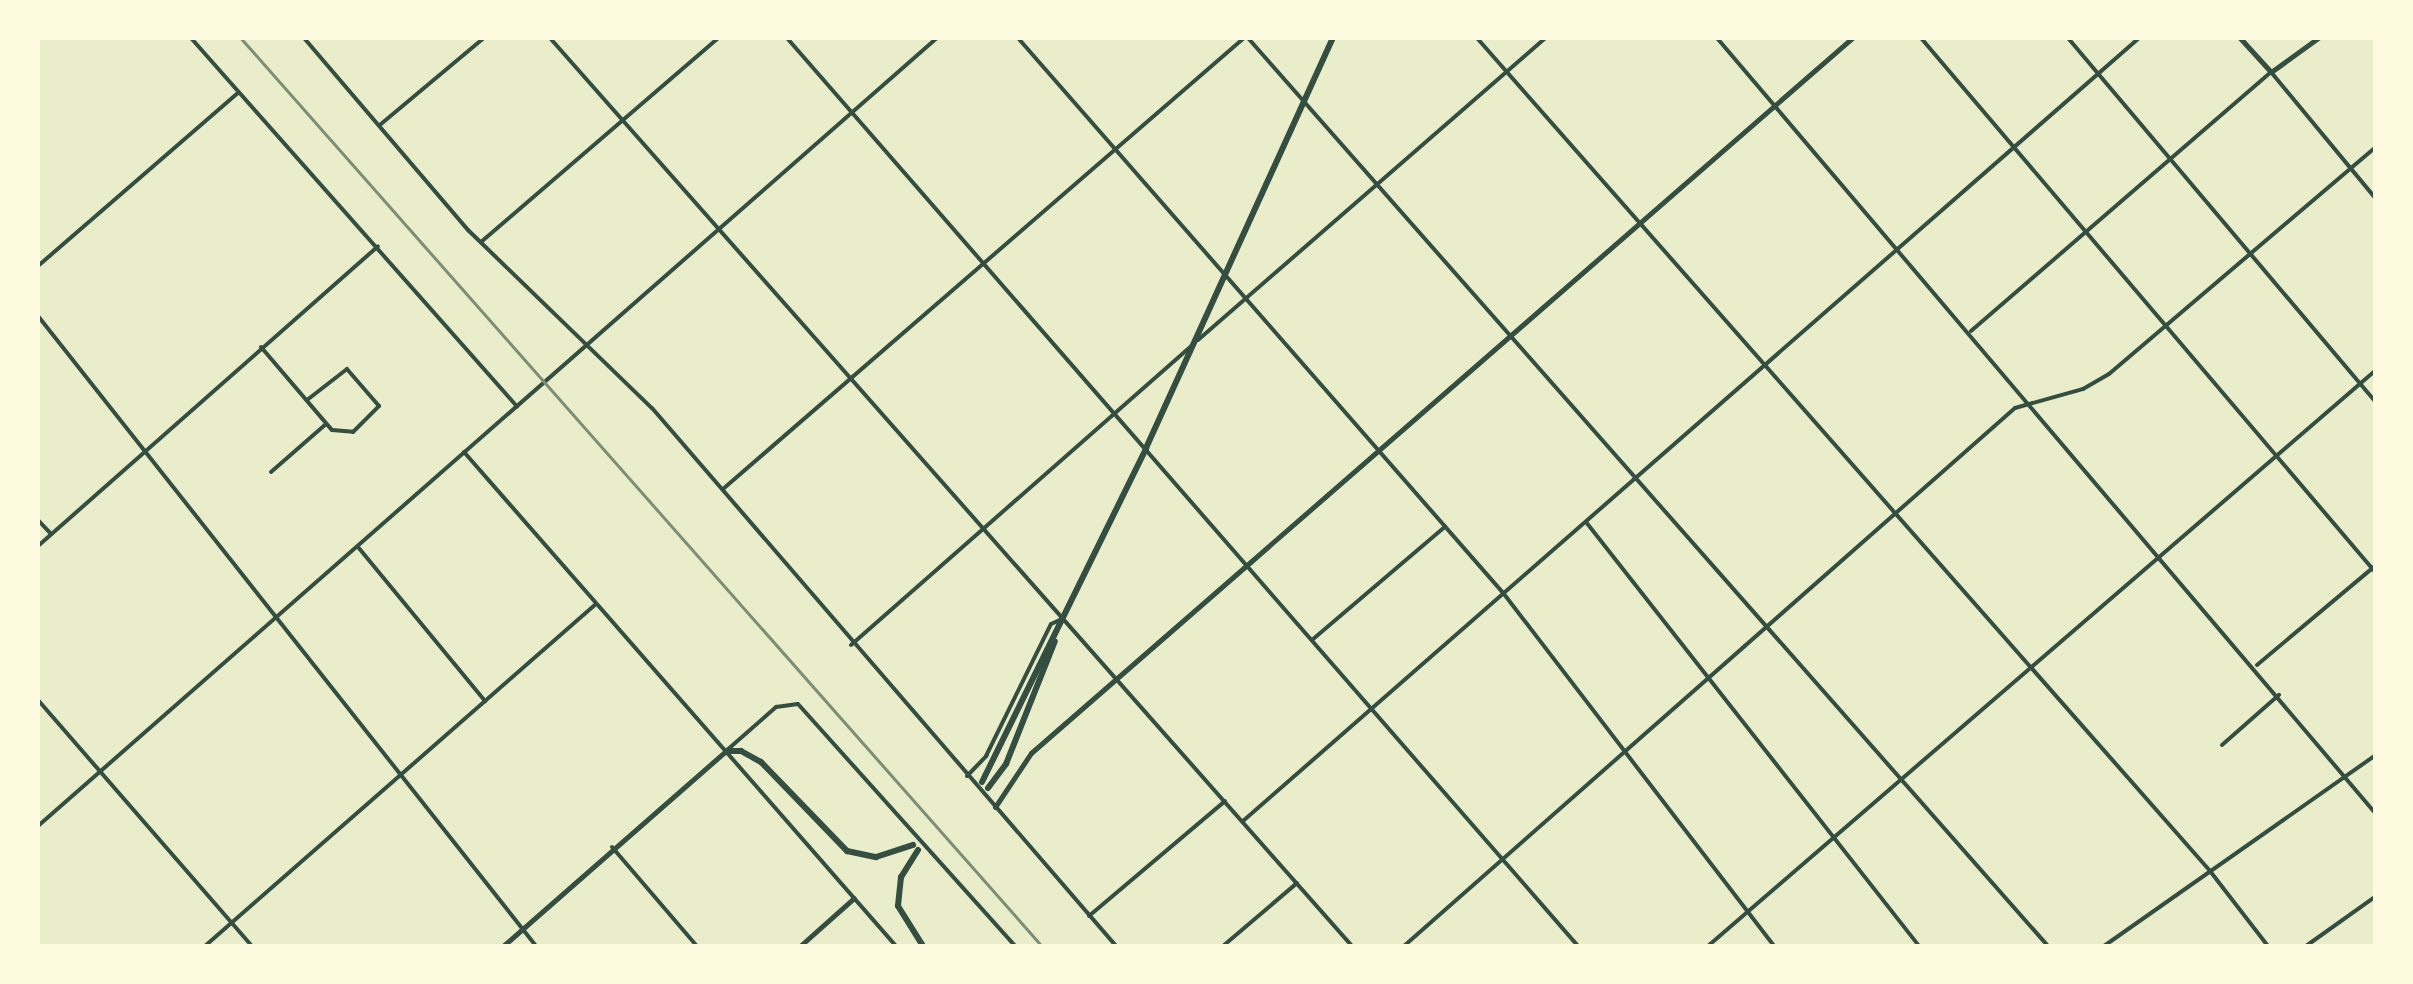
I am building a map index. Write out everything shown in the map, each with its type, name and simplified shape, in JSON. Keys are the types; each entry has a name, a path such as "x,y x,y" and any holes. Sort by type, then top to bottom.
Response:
{"main road":[{"path":"985,785 1196,341 1334,38"},
{"path":"726,751 741,751 761,762 847,851 876,858 916,848 902,877 898,906 923,946"}],"street":[{"path":"190,38 517,406"},
{"path":"304,38 481,242 587,344 723,489 851,645 1116,946"},
{"path":"381,124 484,38"},
{"path":"550,38 857,379 1352,946"},
{"path":"481,242 718,38"},
{"path":"787,38 1578,946"},
{"path":"38,826 937,38"},
{"path":"1018,38 1382,449 1504,594 1774,946"},
{"path":"723,489 857,379 1246,38 2048,946"},
{"path":"1477,38 2210,871 2268,946"},
{"path":"851,645 1546,38"},
{"path":"1717,38 2033,403 2376,814"},
{"path":"995,807 1031,753 1119,682 1852,38"},
{"path":"1922,38 2018,144 2374,569 2256,667"},
{"path":"2068,38 2255,253 2376,402"},
{"path":"1243,821 1374,711 2139,38"},
{"path":"2240,38 2376,199"},
{"path":"1970,331 2271,72 2318,38"},
{"path":"38,266 238,93"},
{"path":"1404,946 2014,408 2084,389 2168,326 2349,167 2376,148"},
{"path":"38,546 378,246"},
{"path":"38,316 141,452 536,946"},
{"path":"261,348 326,424 343,435 353,432 375,413 377,396 347,369 306,400"},
{"path":"1708,946 2028,666 2376,370"},
{"path":"271,472 326,424"},
{"path":"464,452 896,946"},
{"path":"38,520 51,534"},
{"path":"1586,522 1712,677 1918,946"},
{"path":"1312,640 1446,526"},
{"path":"357,546 485,701"},
{"path":"205,946 597,603"},
{"path":"968,776 986,756 1051,624 1064,618"},
{"path":"2222,745 2279,695"},
{"path":"38,700 252,946"},
{"path":"503,946 612,847 784,702 808,710 1015,946"},
{"path":"2104,946 2376,755"},
{"path":"1090,916 1225,801"},
{"path":"612,847 696,946"},
{"path":"1223,946 1298,883"},
{"path":"2306,946 2376,896"},
{"path":"800,946 854,898"}],"railway":[{"path":"241,38 1042,946"}]}
